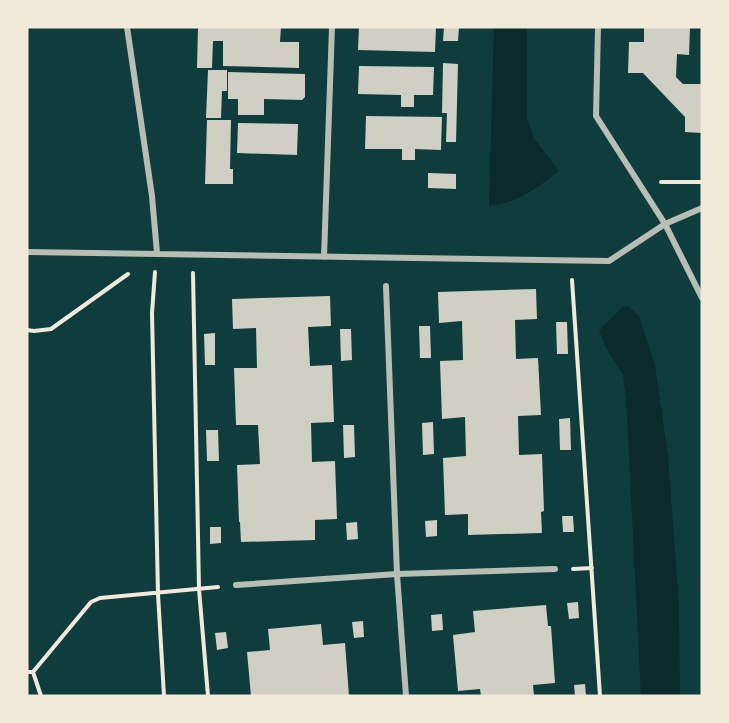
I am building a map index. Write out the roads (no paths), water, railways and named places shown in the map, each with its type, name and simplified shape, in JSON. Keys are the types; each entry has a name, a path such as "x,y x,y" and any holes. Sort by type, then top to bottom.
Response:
{"street":[{"path":"127,27 152,196 157,253"},
{"path":"324,257 332,27"},
{"path":"598,27 596,116 665,224 702,298"},
{"path":"27,252 609,261 665,224 702,208"},
{"path":"386,286 397,574 406,696"},
{"path":"236,585 397,574 555,569"}],"water":[{"path":"494,27 527,27 527,118 534,138 559,171 535,189 518,198 489,206"},
{"path":"628,306 639,316 655,365 668,456 679,606 680,696 641,696 626,398 623,375 606,348 599,330 623,307"}]}
